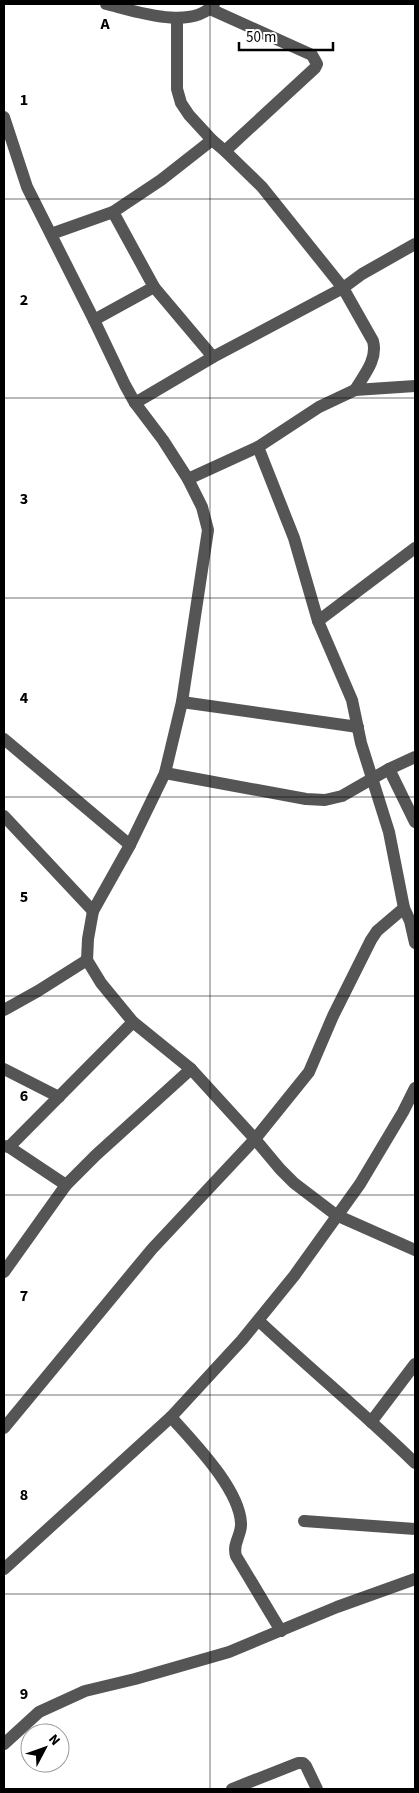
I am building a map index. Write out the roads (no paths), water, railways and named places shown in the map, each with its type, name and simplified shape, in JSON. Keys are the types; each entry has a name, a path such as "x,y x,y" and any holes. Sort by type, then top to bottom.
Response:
{"street":[{"path":"106,4 141,13 178,18 194,17 212,6 312,55 316,64 315,68 225,151"},
{"path":"178,18 177,89 181,103 189,115 212,140 262,187 343,288 373,341 376,350 373,359 355,390"},
{"path":"4,117 27,187 135,403 163,440 188,479 202,507 208,530 182,702 165,773 130,845 93,911 88,939 87,960 101,983 133,1022 191,1069 294,1183 336,1215 415,1250"},
{"path":"51,234 113,212 161,180 212,140"},
{"path":"113,212 154,287 212,357"},
{"path":"135,403 212,357 343,288 362,274 415,244"},
{"path":"94,320 154,287"},
{"path":"188,479 258,448 318,407 355,390 415,386"},
{"path":"258,448 294,538 327,646 342,674 348,692 361,744 389,832 404,908 410,921 415,943"},
{"path":"318,621 415,548"},
{"path":"182,702 358,727"},
{"path":"4,739 130,845"},
{"path":"165,773 306,799 325,800 342,796 372,778 415,757"},
{"path":"389,769 415,822"},
{"path":"4,816 93,911"},
{"path":"4,1428 152,1249 255,1139 309,1072 333,1016 371,940 377,931 404,908"},
{"path":"4,1010 87,960"},
{"path":"66,1185 7,1147 133,1022"},
{"path":"4,1069 59,1097"},
{"path":"4,1272 66,1185 96,1155 191,1069"},
{"path":"4,1569 171,1417 259,1321 360,1184 403,1112 415,1088"},
{"path":"259,1321 415,1463"},
{"path":"371,1422 415,1364"},
{"path":"171,1417 220,1474 229,1490 241,1523 240,1534 234,1549 236,1556 281,1631"},
{"path":"304,1521 415,1529"},
{"path":"4,1744 39,1712 85,1691 229,1652 337,1607 415,1579"},
{"path":"236,1788 298,1763 303,1763 317,1789"}]}
